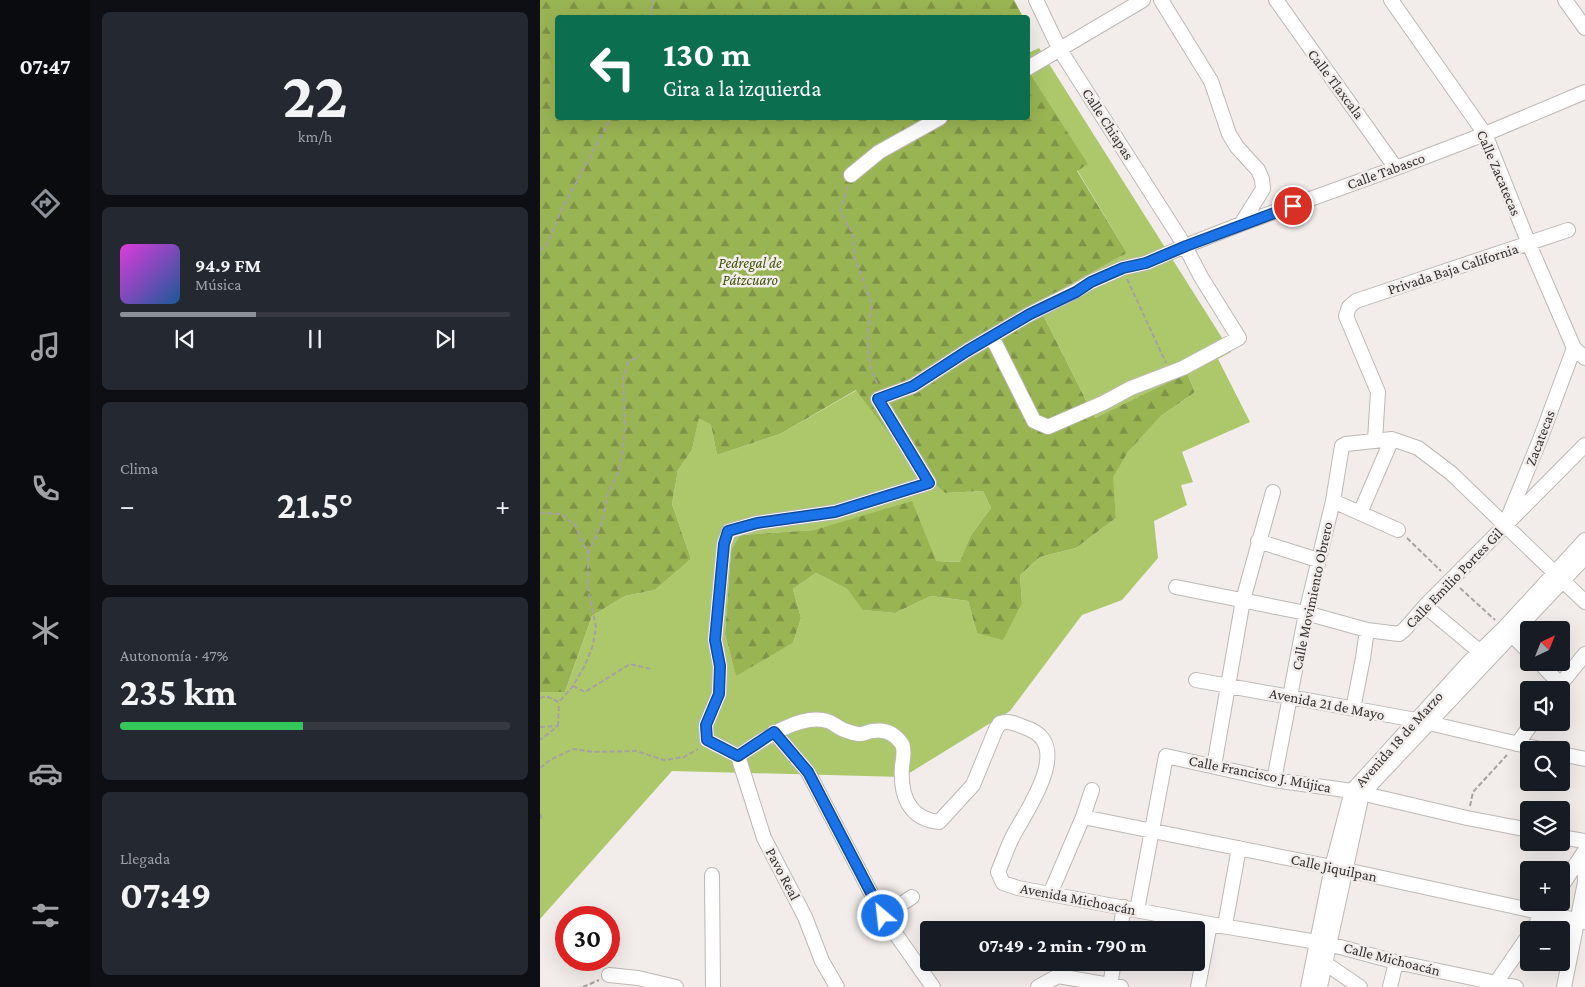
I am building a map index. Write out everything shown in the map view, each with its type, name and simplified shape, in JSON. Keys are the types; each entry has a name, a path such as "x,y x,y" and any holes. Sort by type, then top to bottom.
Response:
{"street":[{"name":"Calle Chiapas","path":"1036,0 1060,50 1186,246 1201,277 1239,338 1183,368 1170,372"},
{"path":"1030,67 1143,0"},
{"path":"1161,0 1211,81 1228,134 1258,170 1262,179 1262,189 1241,224"},
{"name":"Calle Tlaxcala","path":"1276,0 1396,168"},
{"name":"Calle Zacatecas","path":"1391,0 1485,134 1529,244 1585,358"},
{"path":"1565,0 1583,18"},
{"name":"Calle Tabasco","path":"878,399 913,386 992,336 1091,282 1123,268 1146,263 1241,224 1396,168 1485,134 1585,92"},
{"path":"850,175 878,152 936,120"},
{"name":"Privada Baja California","path":"1375,440 1378,392 1346,316 1349,306 1356,301 1568,230"},
{"path":"992,336 1034,421 1048,427 1170,372"},
{"name":"Zacatecas","path":"1504,526 1579,346"},
{"path":"878,399 929,483 835,512 757,523 728,531 724,544 715,640 720,666 719,694 706,725 707,740 738,756 774,732 808,772 883,916 933,987"},
{"path":"1375,440 1392,439 1418,448 1451,473 1585,602"},
{"path":"1360,513 1392,439"},
{"name":"Calle Movimiento Obrero","path":"1274,780 1306,613 1333,501 1342,446 1375,440"},
{"name":"Calle Emilio Portes Gil","path":"1176,587 1306,613 1367,630 1399,634 1585,444"},
{"path":"1214,766 1243,600 1273,492"},
{"path":"1333,501 1398,530"},
{"name":"Avenida 18 de Marzo","path":"1476,661 1511,634 1585,540"},
{"path":"1258,541 1318,560"},
{"name":"Avenida 18 de Marzo","path":"1308,987 1321,952 1338,869 1357,792 1504,628 1558,575 1585,557"},
{"path":"1425,606 1476,661"},
{"path":"1353,709 1367,630"},
{"path":"1511,634 1520,643"},
{"path":"1564,681 1582,662"},
{"path":"1546,671 1553,681"},
{"name":"Avenida 21 de Mayo","path":"1196,680 1421,722 1520,745"},
{"name":"Avenida Michoacán","path":"774,732 813,719 829,721 841,729 860,734 873,730 888,731 904,747 901,777 904,795 916,814 926,820 939,822 973,785 1000,723 1008,721 1036,732 1044,743 1048,756 1042,784 1012,837 998,872 1004,884 1210,924 1225,925 1321,952"},
{"path":"1517,744 1526,731"},
{"name":"Pavo Real","path":"738,756 764,838 805,917 833,987"},
{"name":"Calle Francisco J. Mújica","path":"1152,832 1166,756 1274,780 1357,792 1520,828"},
{"path":"1570,756 1585,759"},
{"path":"1050,894 1092,790"},
{"name":"Calle Jiquilpan","path":"1082,817 1338,869 1520,902"},
{"path":"1124,921 1131,908 1152,832"},
{"path":"1570,841 1585,848"},
{"path":"1225,925 1239,848"},
{"path":"1570,872 1585,848"},
{"path":"1564,987 1581,921 1585,882 1585,848"},
{"path":"712,875 713,987"},
{"path":"883,916 912,897"},
{"name":"Calle Jiquilpan","path":"1557,911 1581,921"},
{"path":"1198,987 1210,924"},
{"path":"1516,987 1494,985 1520,948"},
{"path":"1321,952 1360,987"},
{"name":"Avenida 18 de Marzo","path":"1320,987 1321,952"},
{"name":"Calle Michoacán","path":"1321,952 1396,962 1494,985"},
{"path":"1390,987 1396,962"},
{"path":"1053,984 1116,986 1115,971"},
{"path":"609,975 638,978 676,987"}],"path":[{"path":"650,15 652,0"},
{"path":"540,251 548,243 560,213 610,120"},
{"path":"850,175 845,202 840,212 853,234 854,256 872,304 868,348 870,366 878,383 878,399"},
{"path":"1123,268 1129,285 1170,372"},
{"path":"540,740 558,726 559,702 573,686 593,645 596,626 588,589 588,554 603,520 607,496 617,475 622,456 625,424 623,380 628,362 639,356"},
{"path":"540,513 560,514 575,525 588,554"},
{"path":"573,686 586,692 630,664 651,669"},
{"path":"540,698 546,696 559,702"},
{"path":"540,727 558,726"},
{"path":"540,768 550,760 573,749 593,752 636,751 664,760 684,757 698,749 707,740"},
{"path":"1467,818 1473,792 1517,744"},
{"path":"540,814 541,819"},
{"path":"583,987 609,975"}],"green space":[{"name":"Pedregal de Pátzcuaro","path":"540,0 1014,0 1022,15 555,15 555,120 1030,120 1030,73 1088,164 1077,171 1127,253 1037,303 1095,418 1187,373 1195,392 1161,416 1128,452 1113,477 1116,518 1076,548 1040,557 1020,575 1022,603 1003,640 977,633 968,601 931,596 895,613 863,610 847,589 816,573 793,589 801,618 793,643 736,676 725,634 731,550 740,535 814,530 912,501 936,561 960,562 971,535 991,508 983,491 945,493 912,464 856,390 780,434 717,455 711,425 699,418 692,450 678,470 672,504 691,559 655,590 625,596 592,616 565,692 540,692"},
{"path":"1039,48 1231,352 1218,359 1250,422 1182,452 1193,482 1181,485 1187,505 1154,521 1158,558 1122,600 1082,615 1010,711 903,777 672,771 540,919 540,692 565,692 592,616 625,596 655,590 691,559 672,504 678,470 692,450 699,417 711,425 717,455 780,434 857,390 912,464 945,493 983,491 991,508 971,535 961,562 936,561 852,520 814,530 740,535 731,550 725,634 736,675 793,643 801,618 793,589 816,573 847,589 864,610 895,613 931,596 968,601 977,633 1022,603 1020,575 1040,557 1076,548 1116,518 1112,477 1128,452 1161,416 1195,392 1187,373 1095,418 1037,303 1127,253 1077,170 1087,163 1030,73 1030,52"}],"route":[{"path":"883,916 808,772 774,732 738,756 707,740 706,725 719,694 720,666 715,640 719,581 724,544 728,531 757,523 835,512 929,483 878,399 913,386 967,351 1030,314 1076,292 1091,282 1123,268 1146,263 1241,224 1293,206"}]}
